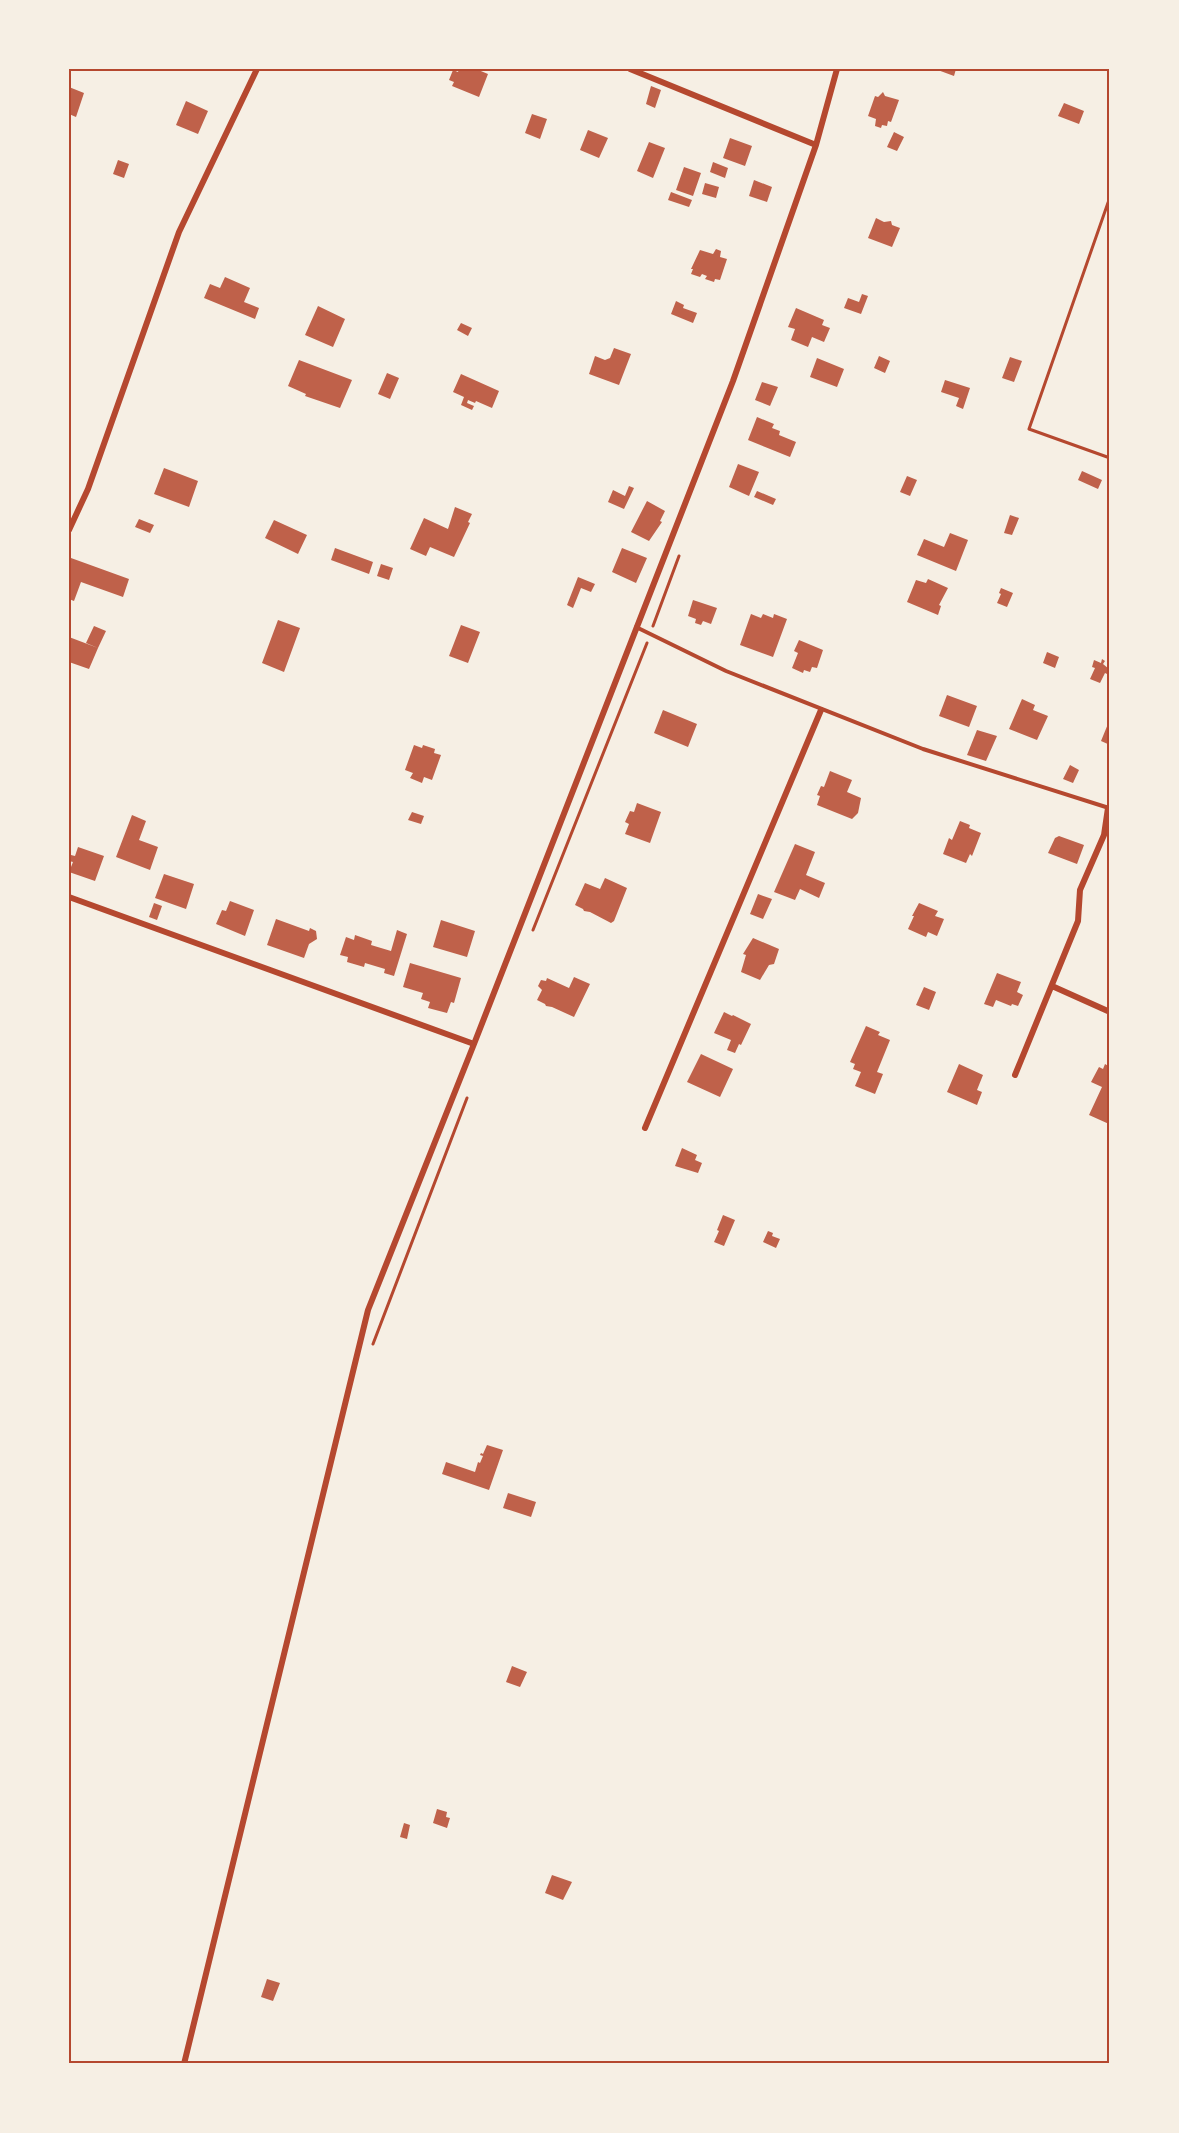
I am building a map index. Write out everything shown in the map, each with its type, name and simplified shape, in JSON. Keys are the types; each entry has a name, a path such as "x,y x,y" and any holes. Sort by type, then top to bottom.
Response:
{"street":[{"path":"69,531 92,478 178,232 257,69"},
{"path":"630,69 816,145"},
{"path":"184,2064 368,1310 733,381 816,145 837,69"},
{"path":"645,1128 821,710"},
{"path":"1015,1075 1078,921 1080,890 1104,835 1109,808"},
{"path":"69,897 474,1044"},
{"path":"1052,986 1110,1012"}],"lane":[{"path":"636,627 726,671 821,710 923,749 1109,808"}],"path":[{"path":"1110,197 1029,429 1110,458"},
{"path":"529,940 650,634"},
{"path":"370,1352 468,1093"}],"building":[{"path":"459,69 476,69 488,74 479,97 452,86 454,82 449,80 453,70 458,72"},
{"path":"935,69 956,69 954,76"},
{"path":"651,86 661,90 655,108 646,104"},
{"path":"69,87 84,93 76,117 69,114"},
{"path":"883,92 885,96 899,100 891,122 888,121 887,126 882,125 881,128 875,126 876,119 868,116 875,96 878,97"},
{"path":"186,101 208,111 198,134 176,125"},
{"path":"1064,103 1084,111 1079,124 1058,116"},
{"path":"532,114 547,119 540,139 525,133"},
{"path":"588,130 608,138 599,158 580,150"},
{"path":"894,132 904,137 897,151 887,147"},
{"path":"730,138 752,146 745,166 723,158"},
{"path":"649,142 665,148 653,178 637,171"},
{"path":"118,160 129,164 124,178 113,174"},
{"path":"713,162 728,168 725,178 710,172"},
{"path":"684,167 701,173 693,196 676,190"},
{"path":"754,180 772,187 767,202 749,196"},
{"path":"705,183 719,187 716,198 702,194"},
{"path":"671,192 692,200 689,207 668,200"},
{"path":"876,218 884,222 891,221 892,225 900,228 892,247 868,238"},
{"path":"716,249 721,251 720,257 727,259 720,280 715,279 714,282 705,279 707,276 702,274 700,277 691,274 700,250 713,254"},
{"path":"225,277 250,288 244,302 259,308 255,319 204,298 210,284 220,288"},
{"path":"862,294 868,296 861,314 844,308 848,298 859,302"},
{"path":"676,301 684,305 683,308 697,313 693,323 671,314"},
{"path":"318,306 345,319 333,347 305,335"},
{"path":"796,308 824,320 822,325 830,328 824,342 812,337 808,347 791,340 795,329 788,327"},
{"path":"461,323 472,328 468,336 457,330"},
{"path":"614,348 631,354 619,385 589,374 595,356 605,360 610,358"},
{"path":"879,356 890,361 885,373 874,368"},
{"path":"1010,357 1022,361 1014,382 1002,378"},
{"path":"817,358 844,369 837,387 810,377"},
{"path":"299,360 352,380 340,408 305,396 306,394 288,386"},
{"path":"387,373 399,378 390,399 378,394"},
{"path":"461,374 499,391 492,408 468,400 467,403 474,406 472,410 461,405 464,397 453,392"},
{"path":"945,380 970,388 963,409 956,406 959,398 941,392"},
{"path":"762,382 778,387 770,406 755,400"},
{"path":"757,417 774,424 772,428 780,431 779,435 796,442 790,457 748,440"},
{"path":"738,464 759,472 749,496 729,487"},
{"path":"164,468 198,481 189,507 154,494"},
{"path":"1082,471 1102,480 1098,489 1078,480"},
{"path":"907,476 917,480 910,496 900,492"},
{"path":"629,486 634,488 624,509 608,502 613,490 625,496"},
{"path":"757,491 776,499 773,505 754,497"},
{"path":"647,501 665,511 660,521 662,522 649,541 631,532"},
{"path":"455,507 472,514 454,557 430,547 426,556 410,549 424,518 448,529"},
{"path":"1010,515 1019,518 1012,535 1004,533"},
{"path":"139,519 154,525 150,533 135,527"},
{"path":"274,520 307,535 298,554 265,538"},
{"path":"950,533 968,540 956,571 917,555 924,539 944,547"},
{"path":"335,548 373,562 369,574 331,560"},
{"path":"622,548 647,558 636,583 612,572"},
{"path":"71,558 129,579 123,597 81,582 74,601 69,599"},
{"path":"381,564 393,568 389,580 377,576"},
{"path":"578,577 595,584 591,592 581,588 573,608 567,605"},
{"path":"928,579 948,588 939,605 941,606 938,615 907,602 916,580 926,583"},
{"path":"1001,588 1013,593 1007,607 997,603"},
{"path":"693,600 717,608 711,624 703,621 701,625 695,623 696,619 688,616"},
{"path":"751,614 761,618 763,614 773,618 774,614 787,619 773,657 740,645"},
{"path":"278,620 300,628 284,672 262,663"},
{"path":"461,625 480,632 468,663 449,656"},
{"path":"94,626 106,631 98,648 86,643"},
{"path":"69,637 98,648 89,669 69,662"},
{"path":"799,640 823,650 817,668 812,667 810,672 804,670 803,673 792,668 798,653 794,651"},
{"path":"1047,652 1059,657 1055,668 1043,663"},
{"path":"1102,659 1105,661 1103,664 1109,669 1100,683 1090,679 1095,668 1092,667 1094,660 1101,663"},
{"path":"947,695 977,706 969,727 939,716"},
{"path":"1022,699 1035,705 1033,710 1048,716 1037,740 1009,729"},
{"path":"663,710 697,724 688,747 654,733"},
{"path":"1110,719 1110,745 1101,741"},
{"path":"977,730 997,736 986,761 967,755"},
{"path":"414,745 435,749 434,753 441,755 432,780 424,777 422,783 410,778 413,773 405,770"},
{"path":"1070,765 1079,770 1073,783 1063,779"},
{"path":"830,771 852,780 847,792 861,798 858,813 852,819 817,805 820,796 817,795 821,786 824,787"},
{"path":"637,803 661,812 650,843 625,834 629,824 625,822 630,811 634,812"},
{"path":"412,812 424,816 421,824 408,820"},
{"path":"132,815 146,821 139,840 158,847 150,870 116,857"},
{"path":"960,821 981,833 972,856 970,854 966,863 943,854 949,838 952,840"},
{"path":"1059,836 1084,845 1077,864 1048,853 1055,838"},
{"path":"795,844 815,852 806,875 825,883 819,898 800,889 795,900 774,892"},
{"path":"78,847 104,856 95,881 69,872 73,862 69,861 71,855 75,856"},
{"path":"164,874 194,884 186,909 155,898"},
{"path":"605,878 627,888 614,921 611,923 575,905 585,883 600,889"},
{"path":"758,894 772,899 763,919 750,914"},
{"path":"230,901 254,910 245,936 216,924 222,910 226,911"},
{"path":"154,903 162,906 157,920 149,917"},
{"path":"919,903 938,911 935,916 944,919 937,936 928,932 926,937 908,929"},
{"path":"276,919 309,931 310,928 316,931 317,939 309,944 304,958 267,945"},
{"path":"441,920 475,931 467,957 433,947"},
{"path":"397,930 407,934 394,976 384,973 385,969 365,963 364,967 347,962 348,957 340,955 346,937 354,940 355,935 372,941 371,945 391,951"},
{"path":"753,938 779,949 774,964 769,965 760,980 741,972 746,955 743,954"},
{"path":"410,963 461,978 454,1003 451,1002 447,1013 428,1008 430,1002 421,999 423,993 403,987"},
{"path":"997,973 1021,982 1017,992 1023,995 1018,1006 1012,1004 1011,1006 996,1000 993,1007 984,1004"},
{"path":"574,977 590,984 574,1017 537,1000 542,990 538,986 541,980 546,981 547,978 569,988"},
{"path":"924,987 936,992 929,1010 916,1005"},
{"path":"724,1012 751,1024 735,1053 727,1050 731,1040 714,1033"},
{"path":"866,1026 880,1032 878,1035 890,1040 877,1072 883,1074 875,1094 855,1086 861,1072 853,1069 855,1064 850,1062"},
{"path":"701,1054 733,1069 720,1097 687,1082"},
{"path":"959,1064 983,1075 977,1090 982,1092 977,1105 947,1092"},
{"path":"1105,1064 1110,1067 1109,1124 1089,1115 1102,1087 1091,1082 1099,1067 1103,1069"},
{"path":"682,1148 697,1155 695,1160 702,1163 698,1173 675,1166"},
{"path":"723,1215 735,1220 724,1246 714,1242"},
{"path":"768,1231 773,1233 772,1236 780,1239 776,1248 763,1242"},
{"path":"487,1445 503,1450 489,1490 442,1474 446,1462 475,1472 483,1456 480,1455 483,1454"},
{"path":"508,1493 536,1502 531,1517 503,1508"},
{"path":"512,1666 527,1672 520,1687 506,1682"},
{"path":"437,1809 447,1812 446,1817 450,1818 447,1828 433,1823"},
{"path":"404,1823 410,1825 407,1839 400,1837"},
{"path":"552,1875 572,1882 563,1900 545,1893"},
{"path":"267,1979 280,1983 273,2001 261,1997"}]}
